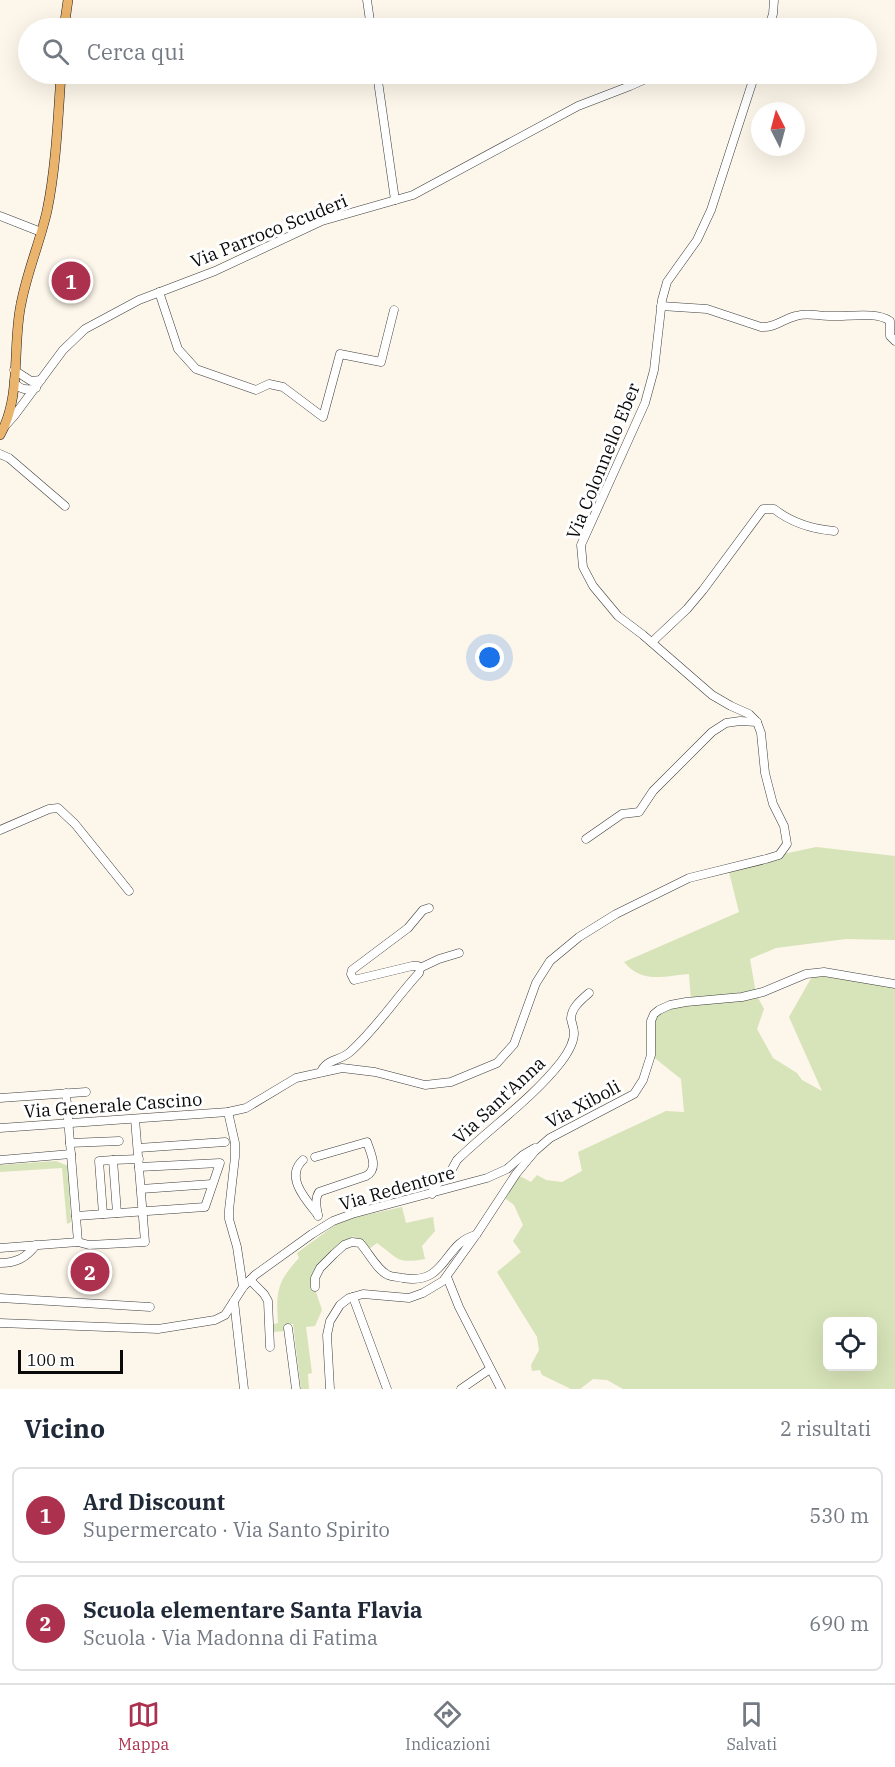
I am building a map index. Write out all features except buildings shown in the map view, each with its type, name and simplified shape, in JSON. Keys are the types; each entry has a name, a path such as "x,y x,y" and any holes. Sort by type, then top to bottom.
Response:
{"main road":[{"path":"65,18 68,0"},
{"path":"2,431 10,406 20,305 51,193 60,84"}],"street":[{"path":"367,0 370,18"},
{"path":"771,18 774,0"},
{"path":"378,84 395,200"},
{"name":"Via Parroco Scuderi","path":"2,431 63,350 85,328 139,300 215,271 322,221 413,195 578,106 634,84"},
{"name":"Via Colonnello Eber","path":"752,84 711,210 697,240 667,282 661,306 654,370 645,403 581,545 583,567 593,586 618,616 652,642 712,695 749,714 757,722"},
{"path":"0,216 41,232"},
{"path":"159,292 178,350 196,369 256,390 269,384 284,387 323,417 340,354 381,362 394,310"},
{"path":"661,306 707,309 761,327 768,327 797,315 806,314 885,318 890,321 890,336 895,341"},
{"path":"14,376 32,381 41,380"},
{"path":"14,376 20,388 30,390 36,388"},
{"path":"0,454 9,458 66,506"},
{"path":"652,642 687,609 703,590 763,509 774,509 787,519 813,529 834,531"},
{"path":"243,1287 237,1247 229,1219 235,1157 234,1135 228,1112 246,1108 296,1077 342,1068 375,1072 425,1085 452,1082 497,1063 514,1044 536,983 550,961 579,938 616,914 689,878 779,855 787,844 784,826 773,804 765,773 761,734 757,722 726,723 712,732 653,791 639,812 622,814 586,839"},
{"path":"0,830 42,812 58,808 75,824 129,891"},
{"path":"420,968 412,966 354,980 351,974 352,970 408,928 423,910 429,908"},
{"path":"321,1072 324,1065 331,1060 344,1057 370,1031 420,968 439,958 459,953"},
{"name":"Via Xiboli","path":"353,1297 370,1294 409,1298 429,1290 447,1277 519,1170 542,1144 634,1094 643,1080 651,1055 651,1021 654,1014 663,1007 686,1002 742,998 806,974 824,972 895,984"},
{"name":"Via Sant'Anna","path":"432,1194 434,1187 451,1171 457,1160 536,1090 562,1060 573,1039 572,1013 589,993"},
{"path":"0,1098 86,1092"},
{"path":"66,1094 78,1242"},
{"name":"Via Generale Cascino","path":"0,1128 228,1112"},
{"path":"0,1248 78,1242 89,1245 145,1242 135,1119"},
{"path":"70,1143 119,1141"},
{"path":"138,1148 225,1142"},
{"path":"315,1157 367,1142 373,1168 366,1176 319,1192 316,1204 318,1216"},
{"name":"Via Redentore","path":"0,1323 148,1329 167,1328 220,1318 225,1315 250,1280 324,1226 352,1214 432,1194 497,1174 542,1144"},
{"path":"0,1160 71,1154"},
{"path":"113,1160 117,1213"},
{"path":"303,1160 298,1165 296,1176 306,1201 324,1226"},
{"path":"76,1216 205,1207 220,1163 99,1161 103,1214"},
{"path":"141,1189 212,1184"},
{"path":"315,1287 315,1278 320,1268 344,1245 352,1242 360,1243 388,1275 424,1279 435,1272 468,1237 476,1235"},
{"path":"0,1263 10,1263 21,1259 36,1245"},
{"path":"447,1277 459,1307 501,1389"},
{"path":"250,1280 268,1301 270,1347"},
{"path":"330,1389 327,1345 329,1314 353,1297 387,1389"},
{"path":"0,1298 150,1307"},
{"path":"234,1301 243,1389"},
{"path":"288,1328 296,1389"},
{"path":"461,1389 490,1369"}],"green space":[{"path":"816,847 895,856 895,940 846,939 776,948 750,959 756,994 764,1009 757,1029 773,1058 797,1073 802,1080 822,1091 789,1017 814,973 895,984 895,1389 623,1389 607,1380 593,1379 580,1389 571,1389 542,1375 540,1370 532,1371 531,1365 539,1350 537,1337 497,1272 521,1252 513,1241 523,1225 514,1205 502,1196 516,1174 531,1182 537,1175 546,1180 562,1182 582,1171 578,1152 666,1111 684,1112 681,1079 651,1055 654,1014 691,1001 689,974 646,976 631,969 624,962 739,912 728,868"},
{"path":"56,1161 68,1166 71,1222 67,1224 62,1168 0,1172 0,1165"},
{"path":"402,1207 406,1223 433,1217 435,1231 422,1246 425,1259 409,1261 399,1259 377,1243 369,1249 353,1236 320,1264 313,1283 322,1310 315,1326 306,1327 312,1373 308,1374 309,1389 301,1389 293,1324 286,1324 287,1331 272,1332 271,1325 278,1323 278,1295 282,1281 299,1258 297,1253 335,1225 348,1219"}],"place":[{"name":"Ard Discount","path":"71,281"},
{"name":"Scuola elementare Santa Flavia","path":"90,1272"}]}
